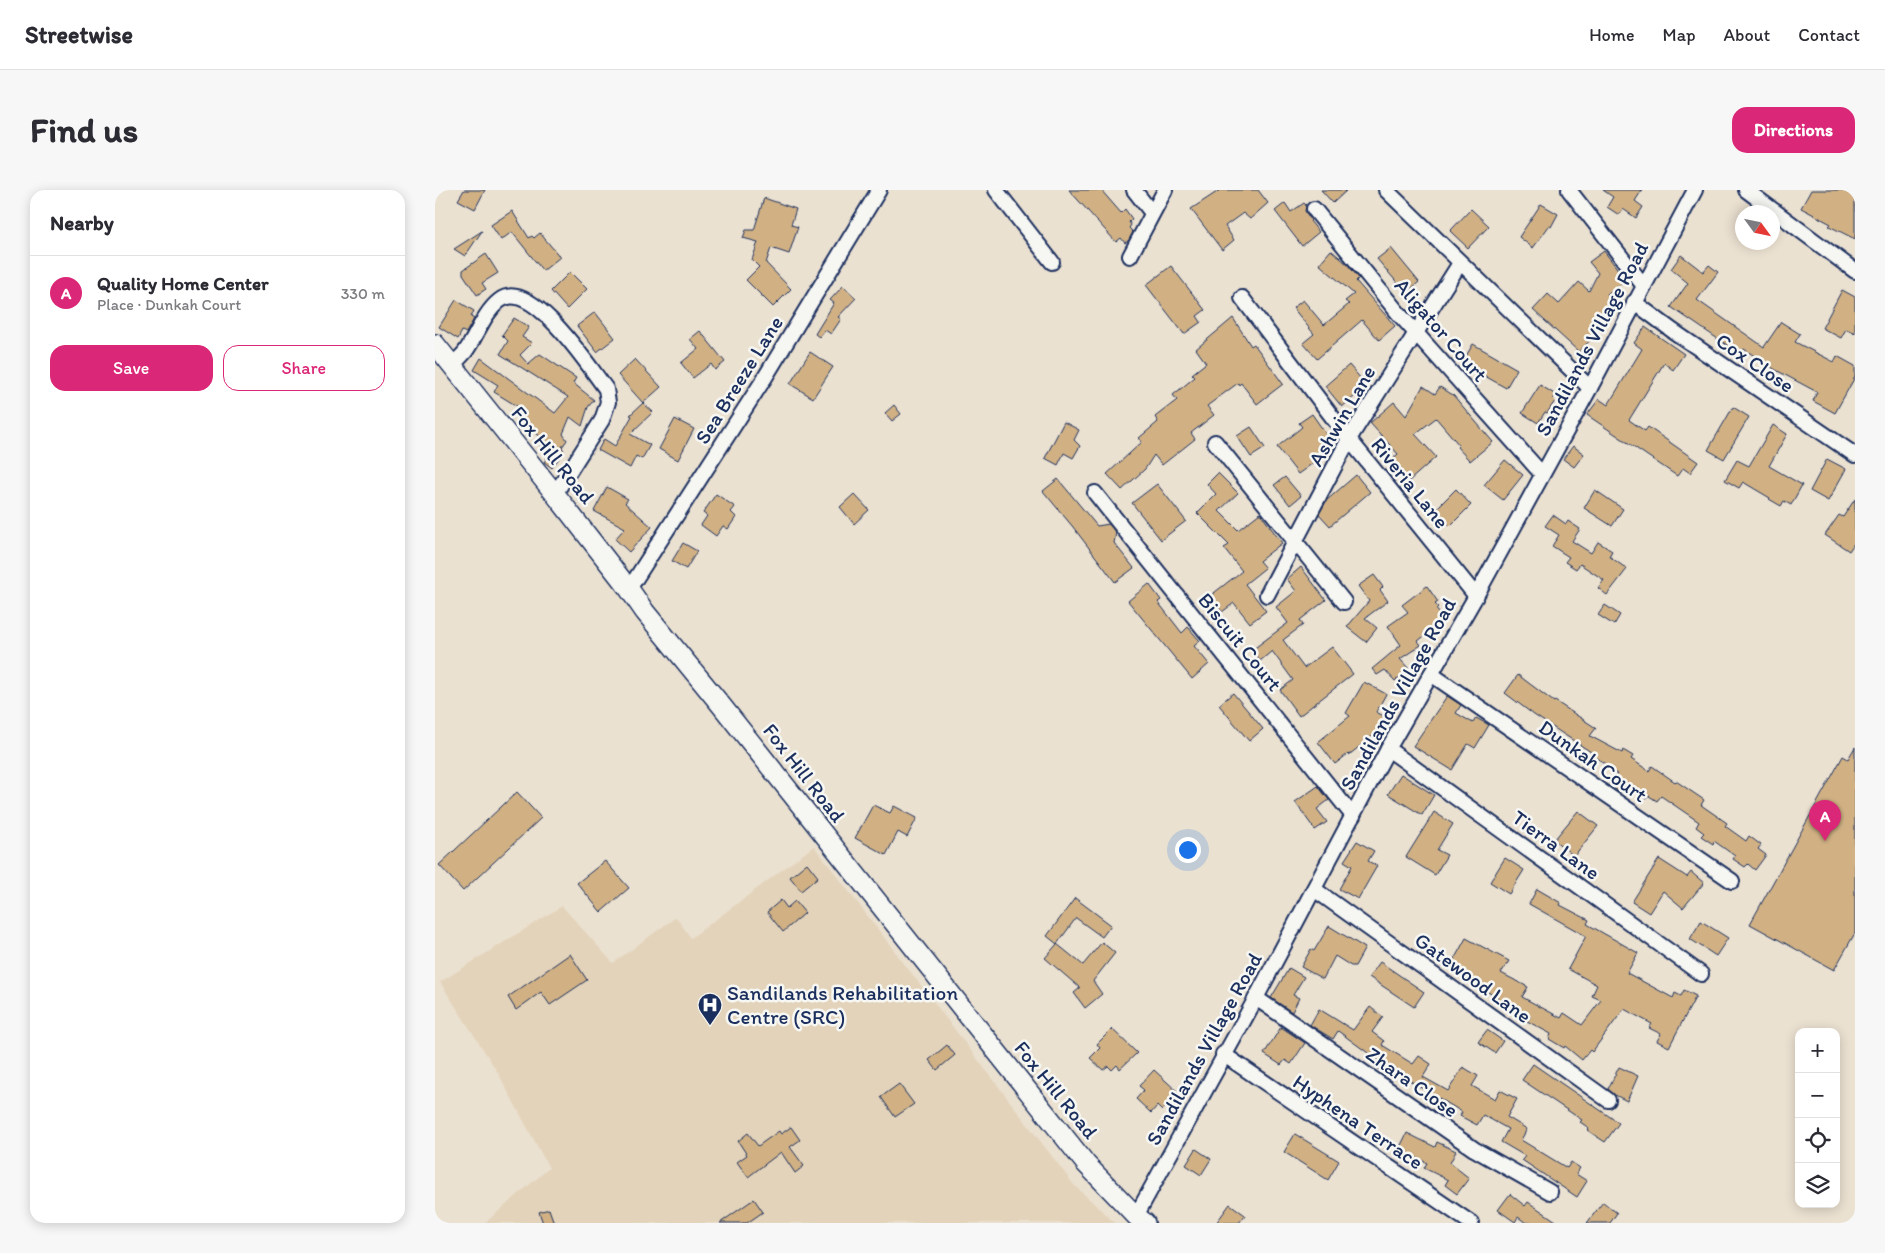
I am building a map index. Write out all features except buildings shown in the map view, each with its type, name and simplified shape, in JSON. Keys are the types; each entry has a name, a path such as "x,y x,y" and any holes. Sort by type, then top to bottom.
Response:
{"main road":[{"name":"Fox Hill Road","path":"435,344 555,494 645,612 1086,1164 1141,1219"}],"street":[{"name":"Sea Breeze Lane","path":"629,589 764,379 879,190"},
{"path":"996,190 1052,262"},
{"path":"1134,190 1152,213"},
{"path":"1129,256 1165,190"},
{"path":"1386,190 1589,388"},
{"path":"1569,190 1644,286"},
{"name":"Sandilands Village Road","path":"1141,1219 1223,1054 1314,889 1388,749 1476,596 1695,190"},
{"path":"1746,190 1855,271"},
{"name":"Aligator Court","path":"1314,209 1399,314 1542,474"},
{"name":"Ashwin Lane","path":"1267,595 1349,439 1460,262"},
{"path":"452,366 465,352 483,320 501,299 509,297 533,304 557,324 606,389 608,402 602,420 555,494"},
{"name":"Riveria Lane","path":"1241,298 1349,439 1476,596"},
{"name":"Cox Close","path":"1634,302 1673,331 1855,455"},
{"path":"1215,442 1344,602"},
{"name":"Biscuit Court","path":"1095,493 1353,816"},
{"name":"Dunkah Court","path":"1431,674 1732,881"},
{"name":"Tierra Lane","path":"1388,749 1701,974"},
{"name":"Gatewood Lane","path":"1314,889 1608,1100"},
{"name":"Zhara Close","path":"1255,998 1474,1150 1550,1192"},
{"name":"Hyphena Terrace","path":"1223,1054 1471,1223"}],"shaded area":[{"name":"Sandilands Rehabilitation Centre (SRC)","path":"814,846 1074,1185 1115,1223 485,1223 549,1168 497,1071 440,982 562,906 613,963 676,917 691,938"}],"place":[{"name":"Quality Home Center","path":"1825,841"},
{"name":"Sandilands Rehabilitation Centre (SRC)","path":"710,1026"}]}
